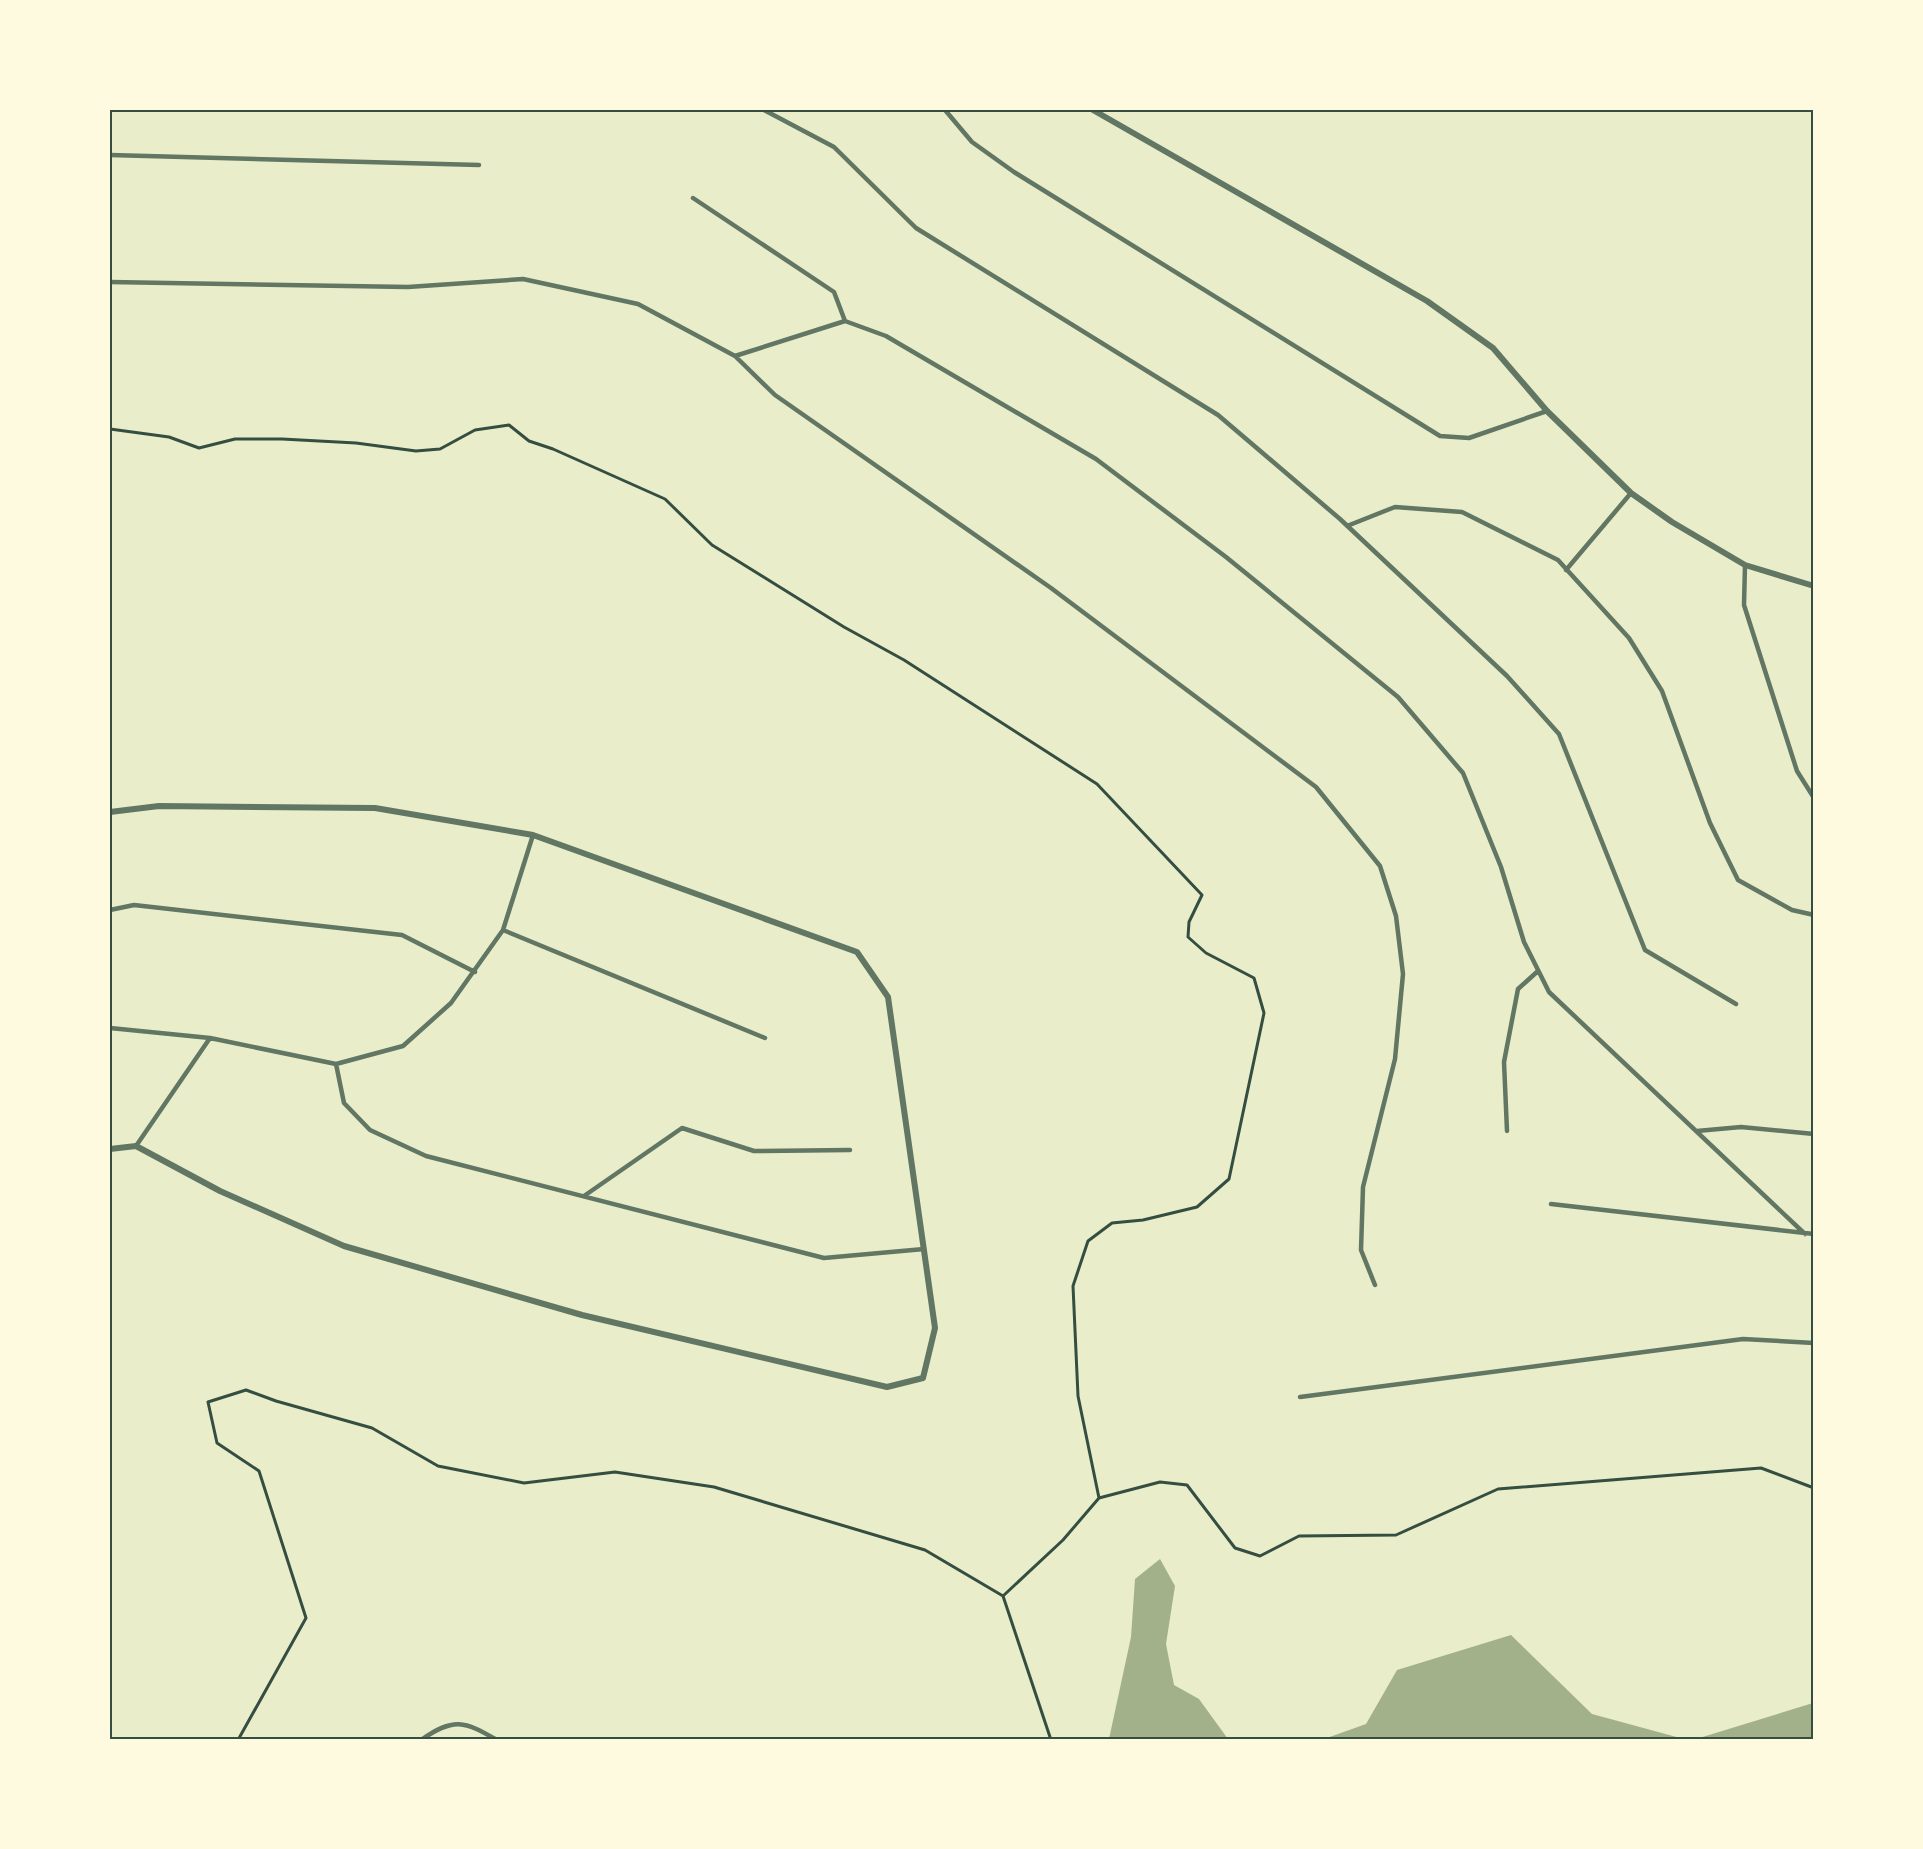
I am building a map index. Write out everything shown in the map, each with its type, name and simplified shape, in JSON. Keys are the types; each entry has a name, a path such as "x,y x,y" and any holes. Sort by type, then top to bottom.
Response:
{"street":[{"path":"1093,110 1427,301 1493,348 1547,411 1630,493 1672,522 1746,565 1814,586"},
{"path":"110,812 159,806 375,808 533,835 857,952 888,997 935,1328 923,1378 887,1387 582,1315 344,1246 220,1191 136,1146 110,1149"}],"lane":[{"path":"764,110 834,147 916,228 1218,415 1347,526 1507,676 1559,734 1645,950 1736,1004"},
{"path":"945,110 972,142 1014,172 1440,436 1469,438 1547,411"},
{"path":"110,155 478,165"},
{"path":"693,198 834,292 845,321"},
{"path":"110,282 408,287 523,279 638,304 735,356 775,395 1051,588 1316,787 1380,866 1396,916 1403,974 1395,1059 1364,1187 1361,1250 1375,1285"},
{"path":"735,356 845,321 886,336 1096,459 1226,557 1398,697 1462,773 1501,867 1524,942 1549,992 1805,1234"},
{"path":"1566,570 1630,493"},
{"path":"1347,526 1395,507 1462,512 1558,560 1629,638 1662,691 1710,823 1738,880 1792,910 1814,915"},
{"path":"1746,565 1744,605 1797,771 1814,798"},
{"path":"110,1029 210,1038 336,1064 403,1046 451,1003 475,972 502,930 533,835"},
{"path":"110,910 134,906 402,935 475,972"},
{"path":"502,930 765,1038"},
{"path":"1507,1131 1504,1062 1518,989 1538,971"},
{"path":"136,1146 210,1038"},
{"path":"336,1064 344,1103 370,1130 426,1156 824,1258 924,1249"},
{"path":"1697,1131 1741,1127 1814,1134"},
{"path":"584,1196 682,1128 754,1151 850,1150"},
{"path":"1551,1204 1814,1234"},
{"path":"1300,1397 1743,1338 1814,1343"},
{"path":"421,1740 441,1727 467,1723 497,1740"}],"path":[{"path":"110,429 169,437 199,448 235,439 356,443 416,451 440,449 475,430 509,425 529,441 553,449 665,499 712,545 844,627 904,660 1097,784 1202,895 1189,922 1188,937 1206,953 1254,978 1264,1013 1258,1051 1229,1179 1197,1207 1143,1221 1112,1222 1088,1241 1073,1286 1078,1396 1099,1498"},
{"path":"238,1740 306,1618 259,1471 217,1443 208,1402 246,1390 276,1401 372,1428 438,1466 524,1483 615,1472 714,1487 925,1550 1003,1596 1051,1740"},
{"path":"1003,1596 1063,1540 1099,1498 1160,1482 1187,1485 1235,1548 1260,1556 1299,1536 1396,1535 1498,1489 1761,1468 1814,1488"}],"shaded area":[{"path":"1160,1559 1175,1586 1166,1644 1174,1685 1199,1699 1228,1739 1109,1739 1131,1637 1135,1579"},
{"path":"1511,1635 1592,1714 1684,1739 1324,1739 1366,1724 1397,1670"},
{"path":"1813,1703 1813,1739 1696,1739"}]}
